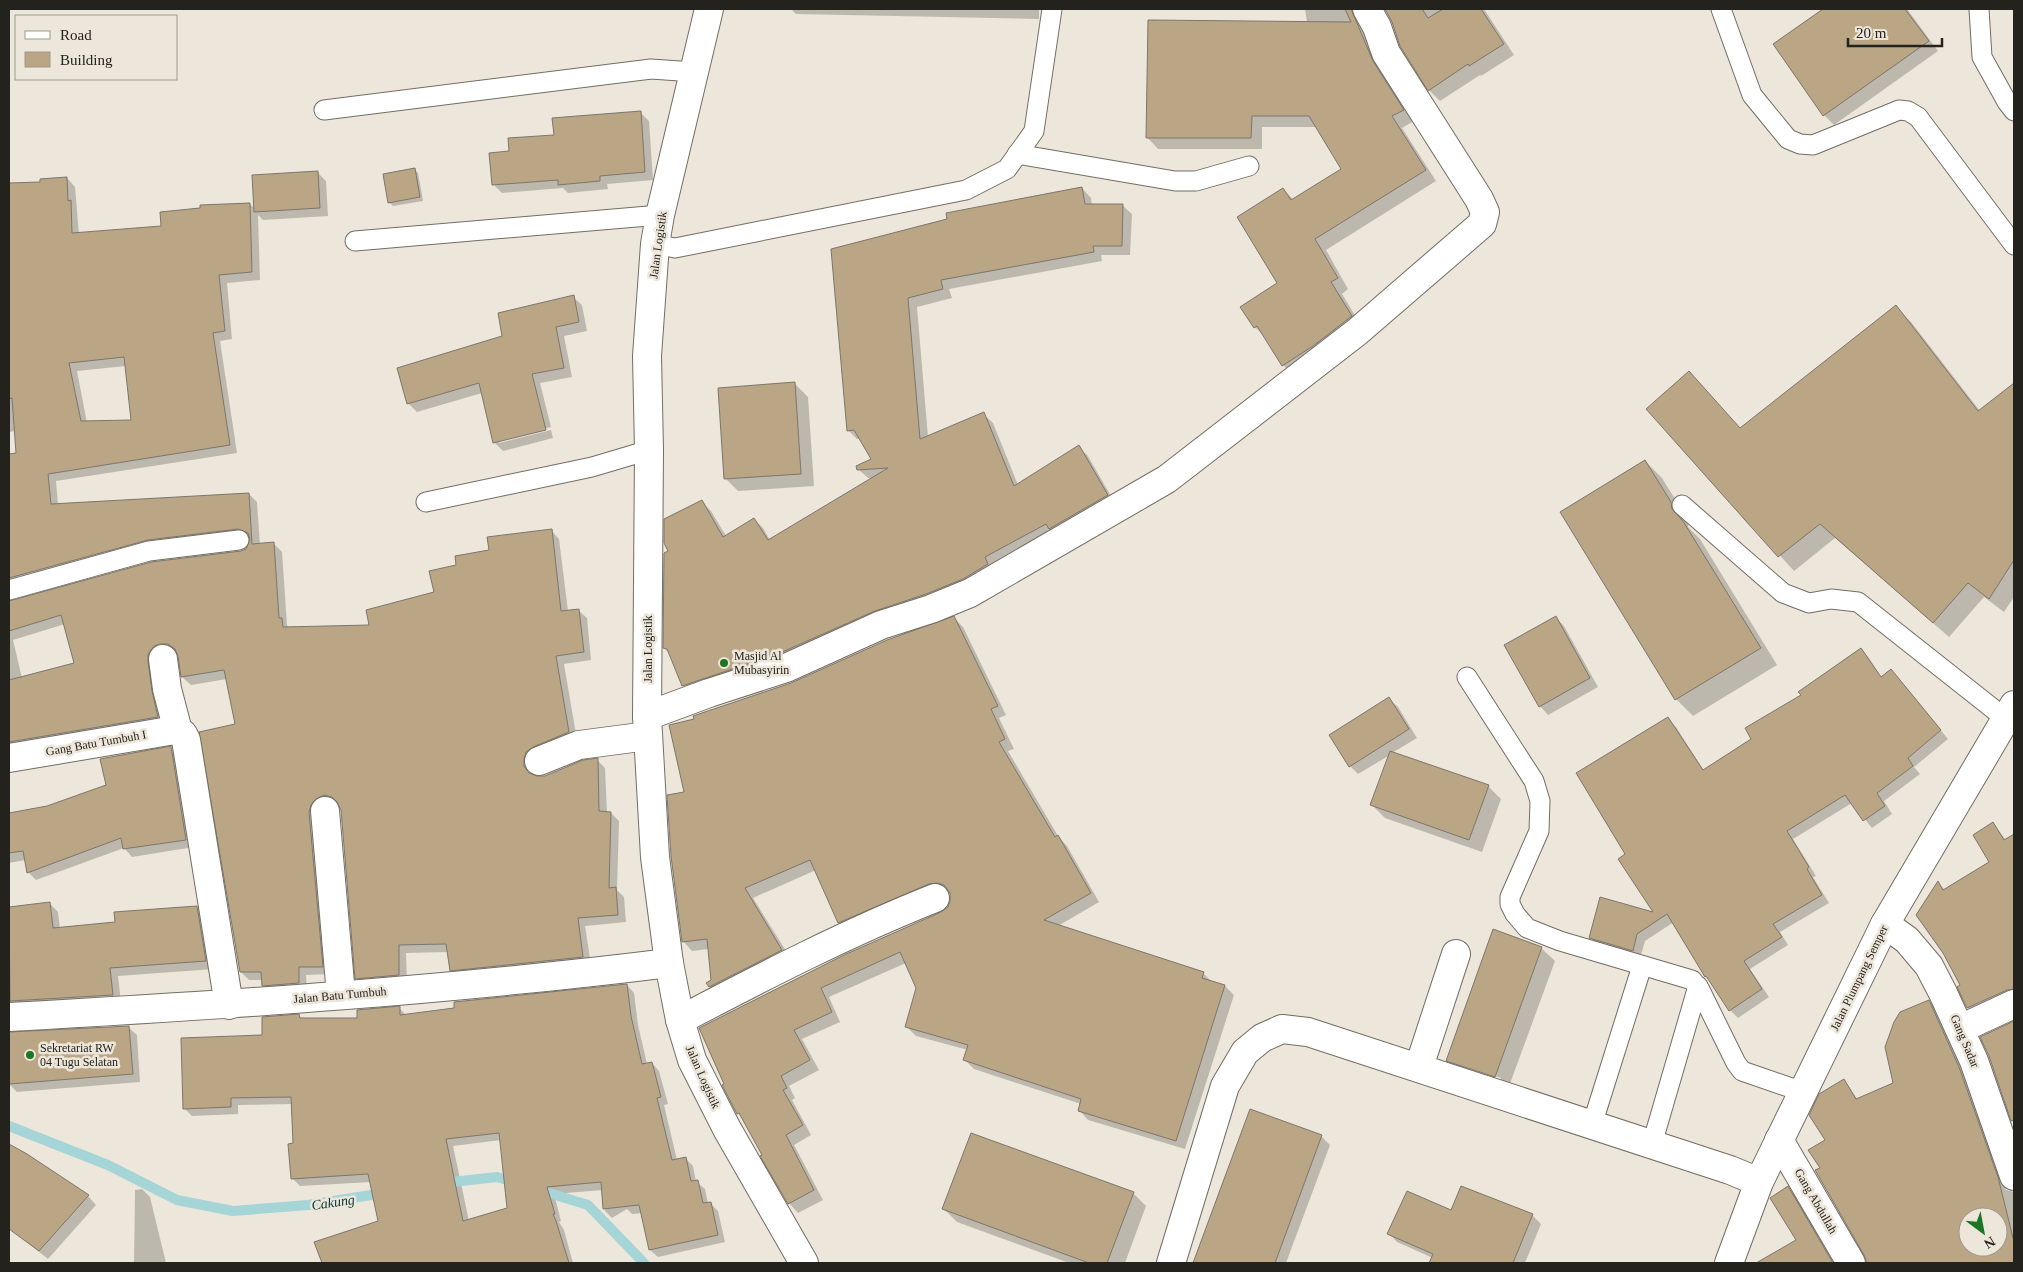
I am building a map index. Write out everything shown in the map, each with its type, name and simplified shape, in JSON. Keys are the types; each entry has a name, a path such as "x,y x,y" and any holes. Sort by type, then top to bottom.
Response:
{"street":[{"name":"Jalan Logistik","path":"709,9 660,215 655,244 647,356 649,450 648,726 655,857 669,963 680,1020 692,1060 727,1129 804,1263"},
{"path":"539,760 579,745 648,726 708,693 786,668 881,625 931,609 970,593 1167,479 1357,332 1482,224 1485,212 1482,206 1386,53 1377,27 1367,9"},
{"path":"163,659 167,689 180,732 186,740 229,1005"},
{"name":"Jalan Plumpang Semper","path":"1729,1263 1759,1182 1885,924 2010,712"},
{"name":"Gang Batu Tumbuh I","path":"9,758 180,732"},
{"path":"324,811 341,995"},
{"path":"680,1020 876,921 935,898"},
{"name":"Gang Sadar","path":"1885,924 1907,940 1929,966 1974,1060 2014,1176"},
{"path":"1419,1067 1456,954"},
{"name":"Jalan Batu Tumbuh","path":"9,1017 229,1005 606,971 669,963"},
{"path":"1960,1029 2014,1004"},
{"path":"1171,1263 1225,1086 1245,1052 1262,1038 1282,1029 1308,1032 1419,1067 1730,1170 1759,1182"},
{"name":"Gang Abdullah","path":"1780,1140 1851,1263"}],"lane":[{"path":"655,244 675,248 966,190 1007,169 1034,131 1052,9"},
{"path":"1721,9 1752,95 1788,139 1800,144 1813,145 1899,110 1908,111 1918,117 2014,245"},
{"path":"1979,9 1982,56 2007,102 2014,111"},
{"path":"324,110 651,69 694,72"},
{"path":"1017,154 1175,181 1196,181 1249,166"},
{"path":"355,241 660,215"},
{"path":"426,502 592,467 649,450"},
{"path":"1682,505 1783,593 1809,603 1831,599 1858,602 2010,712"},
{"path":"9,590 149,551 238,540"},
{"path":"1467,677 1534,781 1540,801 1539,831 1510,896 1510,904 1515,914 1527,928 1560,942 1692,980 1698,986 1736,1063 1742,1070 1803,1092"},
{"path":"1592,1125 1642,966"},
{"path":"1652,1144 1698,986"}],"building":[{"path":"1345,9 1351,9 1373,61 1404,110 1392,116 1426,170 1315,239 1338,278 1331,282 1352,316 1313,346 1282,366 1257,326 1254,328 1240,307 1277,283 1237,217 1283,188 1291,200 1341,169 1309,116 1252,116 1251,138 1146,138 1148,20 1351,22"},
{"path":"1385,9 1422,9 1428,18 1443,9 1481,9 1504,44 1469,66 1468,64 1428,91 1400,46 1392,22"},
{"path":"1823,9 1905,9 1929,41 1823,116 1773,44"},
{"path":"641,111 645,172 600,176 600,181 558,185 558,180 492,185 489,153 509,151 508,138 554,135 552,118"},
{"path":"415,168 420,197 388,203 383,174"},
{"path":"318,171 320,208 254,212 252,175"},
{"path":"67,177 68,201 71,200 72,233 161,226 160,212 200,208 200,205 250,203 252,272 219,275 225,331 213,333 230,445 48,474 51,504 249,493 252,544 274,542 279,618 282,618 283,627 369,625 366,610 434,592 429,571 456,565 455,556 489,550 487,537 552,529 561,611 579,609 584,652 556,656 569,732 533,747 526,752 524,766 529,773 545,776 583,760 598,758 599,811 611,812 609,888 616,887 618,915 578,918 583,957 450,971 446,944 399,945 399,975 355,979 341,810 332,797 324,795 316,799 311,805 309,812 323,967 299,967 299,983 262,986 261,972 240,972 199,732 235,724 224,670 181,677 178,656 175,649 168,644 154,646 148,654 152,691 158,717 9,742 9,680 74,663 61,615 9,631 9,601 151,562 241,551 246,549 250,539 248,533 238,529 148,540 9,578 9,454 16,453 12,398 9,399 9,183 40,182 40,179","holes":["124,357 131,420 81,421 69,363"]},
{"path":"1082,187 1085,204 1123,204 1122,246 1093,246 1094,252 941,280 943,289 908,298 920,439 984,412 1014,486 1079,445 1108,495 1049,529 1046,524 985,557 988,564 963,579 875,611 780,653 682,686 667,649 663,648 664,553 668,551 664,543 664,519 702,500 723,537 754,518 768,540 888,468 857,470 856,466 871,459 854,430 847,431 831,249 947,219 946,213"},
{"path":"574,295 579,322 556,327 564,368 532,374 546,430 493,443 479,383 407,404 397,368 502,336 498,313"},
{"path":"1896,305 1978,411 2014,383 2014,560 1989,599 1968,583 1933,623 1820,524 1778,557 1646,409 1689,371 1740,428"},
{"path":"795,382 801,474 724,479 718,388"},
{"path":"1645,460 1671,502 1672,509 1683,521 1761,648 1675,700 1560,512"},
{"path":"954,616 998,706 991,709 1005,739 999,742 1055,837 1058,835 1091,893 1044,920 1204,972 1202,978 1225,985 1176,1141 1078,1111 1081,1099 963,1060 968,1045 905,1027 916,988 900,952 821,988 832,1012 794,1030 810,1060 781,1076 787,1088 783,1090 803,1125 786,1135 814,1190 788,1204 722,1085 724,1084 699,1028 844,955 941,912 948,907 950,893 944,885 937,883 929,884 838,923 810,860 745,888 782,950 709,987 706,983 711,980 707,939 682,942 671,856 667,795 684,792 669,725 694,719 693,716 791,683 887,640"},
{"path":"1556,616 1590,678 1539,707 1504,645"},
{"path":"1861,648 1881,677 1891,669 1941,730 1908,758 1913,766 1877,793 1885,806 1863,821 1845,795 1787,831 1809,867 1807,869 1822,895 1773,924 1782,937 1744,961 1762,989 1729,1011 1705,977 1667,914 1637,934 1633,951 1589,938 1600,897 1653,912 1618,859 1625,854 1576,773 1668,717 1703,770 1751,739 1745,728 1801,695 1798,692"},
{"path":"1389,697 1409,729 1349,767 1329,735"},
{"path":"171,746 186,840 123,849 121,838 27,873 23,851 9,853 9,813 47,806 106,785 100,759"},
{"path":"1390,751 1489,785 1469,840 1370,805"},
{"path":"1993,822 2004,840 2014,834 2014,989 2007,990 1967,1008 1957,987 1960,985 1943,953 1916,915 1938,881 1943,890 1989,862 1973,835"},
{"path":"50,902 53,928 115,922 114,912 197,906 206,961 110,968 113,995 10,1001 9,907"},
{"path":"1493,929 1542,947 1495,1077 1446,1061"},
{"path":"627,984 631,1016 642,1064 652,1062 661,1097 657,1098 672,1160 686,1157 691,1181 698,1180 703,1203 711,1202 718,1235 649,1250 639,1205 603,1209 601,1182 547,1187 555,1214 553,1214 569,1263 322,1263 314,1242 378,1221 368,1174 291,1179 288,1144 293,1143 291,1097 231,1098 231,1107 183,1109 181,1038 262,1035 262,1017 299,1014 300,1018 357,1018 357,1010 400,1006 400,1015 454,1008 454,1002","holes":["499,1133 507,1208 463,1221 446,1139"]},
{"path":"1929,1000 1959,1067 1998,1177 2005,1207 1958,1207 1958,1257 2008,1257 2008,1218 2014,1242 2014,1263 1867,1263 1815,1170 1820,1168 1808,1150 1825,1140 1809,1115 1819,1094 1844,1079 1856,1099 1893,1083 1885,1047 1894,1022 1900,1012"},
{"path":"2014,1021 2014,1120 2011,1121 1989,1056 1980,1037"},
{"path":"129,1026 133,1074 9,1084 9,1032"},
{"path":"1250,1109 1322,1135 1275,1263 1193,1263"},
{"path":"971,1133 1134,1192 1107,1263 1089,1263 942,1209"},
{"path":"9,1144 89,1195 39,1251 9,1229"},
{"path":"1461,1186 1533,1214 1513,1263 1429,1263 1433,1254 1387,1234 1407,1191 1451,1210"},
{"path":"1788,1186 1833,1263 1756,1263 1796,1240 1770,1198"}],"waterway":[{"name":"Cakung","path":"9,1126 108,1165 177,1200 233,1211 308,1205 384,1193"},
{"name":"Cakung","path":"443,1183 497,1177 517,1183"},
{"name":"Cakung","path":"536,1189 588,1205 644,1263"}],"place":[{"name":"Masjid Al Mubasyirin","path":"724,663"},
{"name":"Sekretariat RW 04 Tugu Selatan","path":"30,1055"}]}
